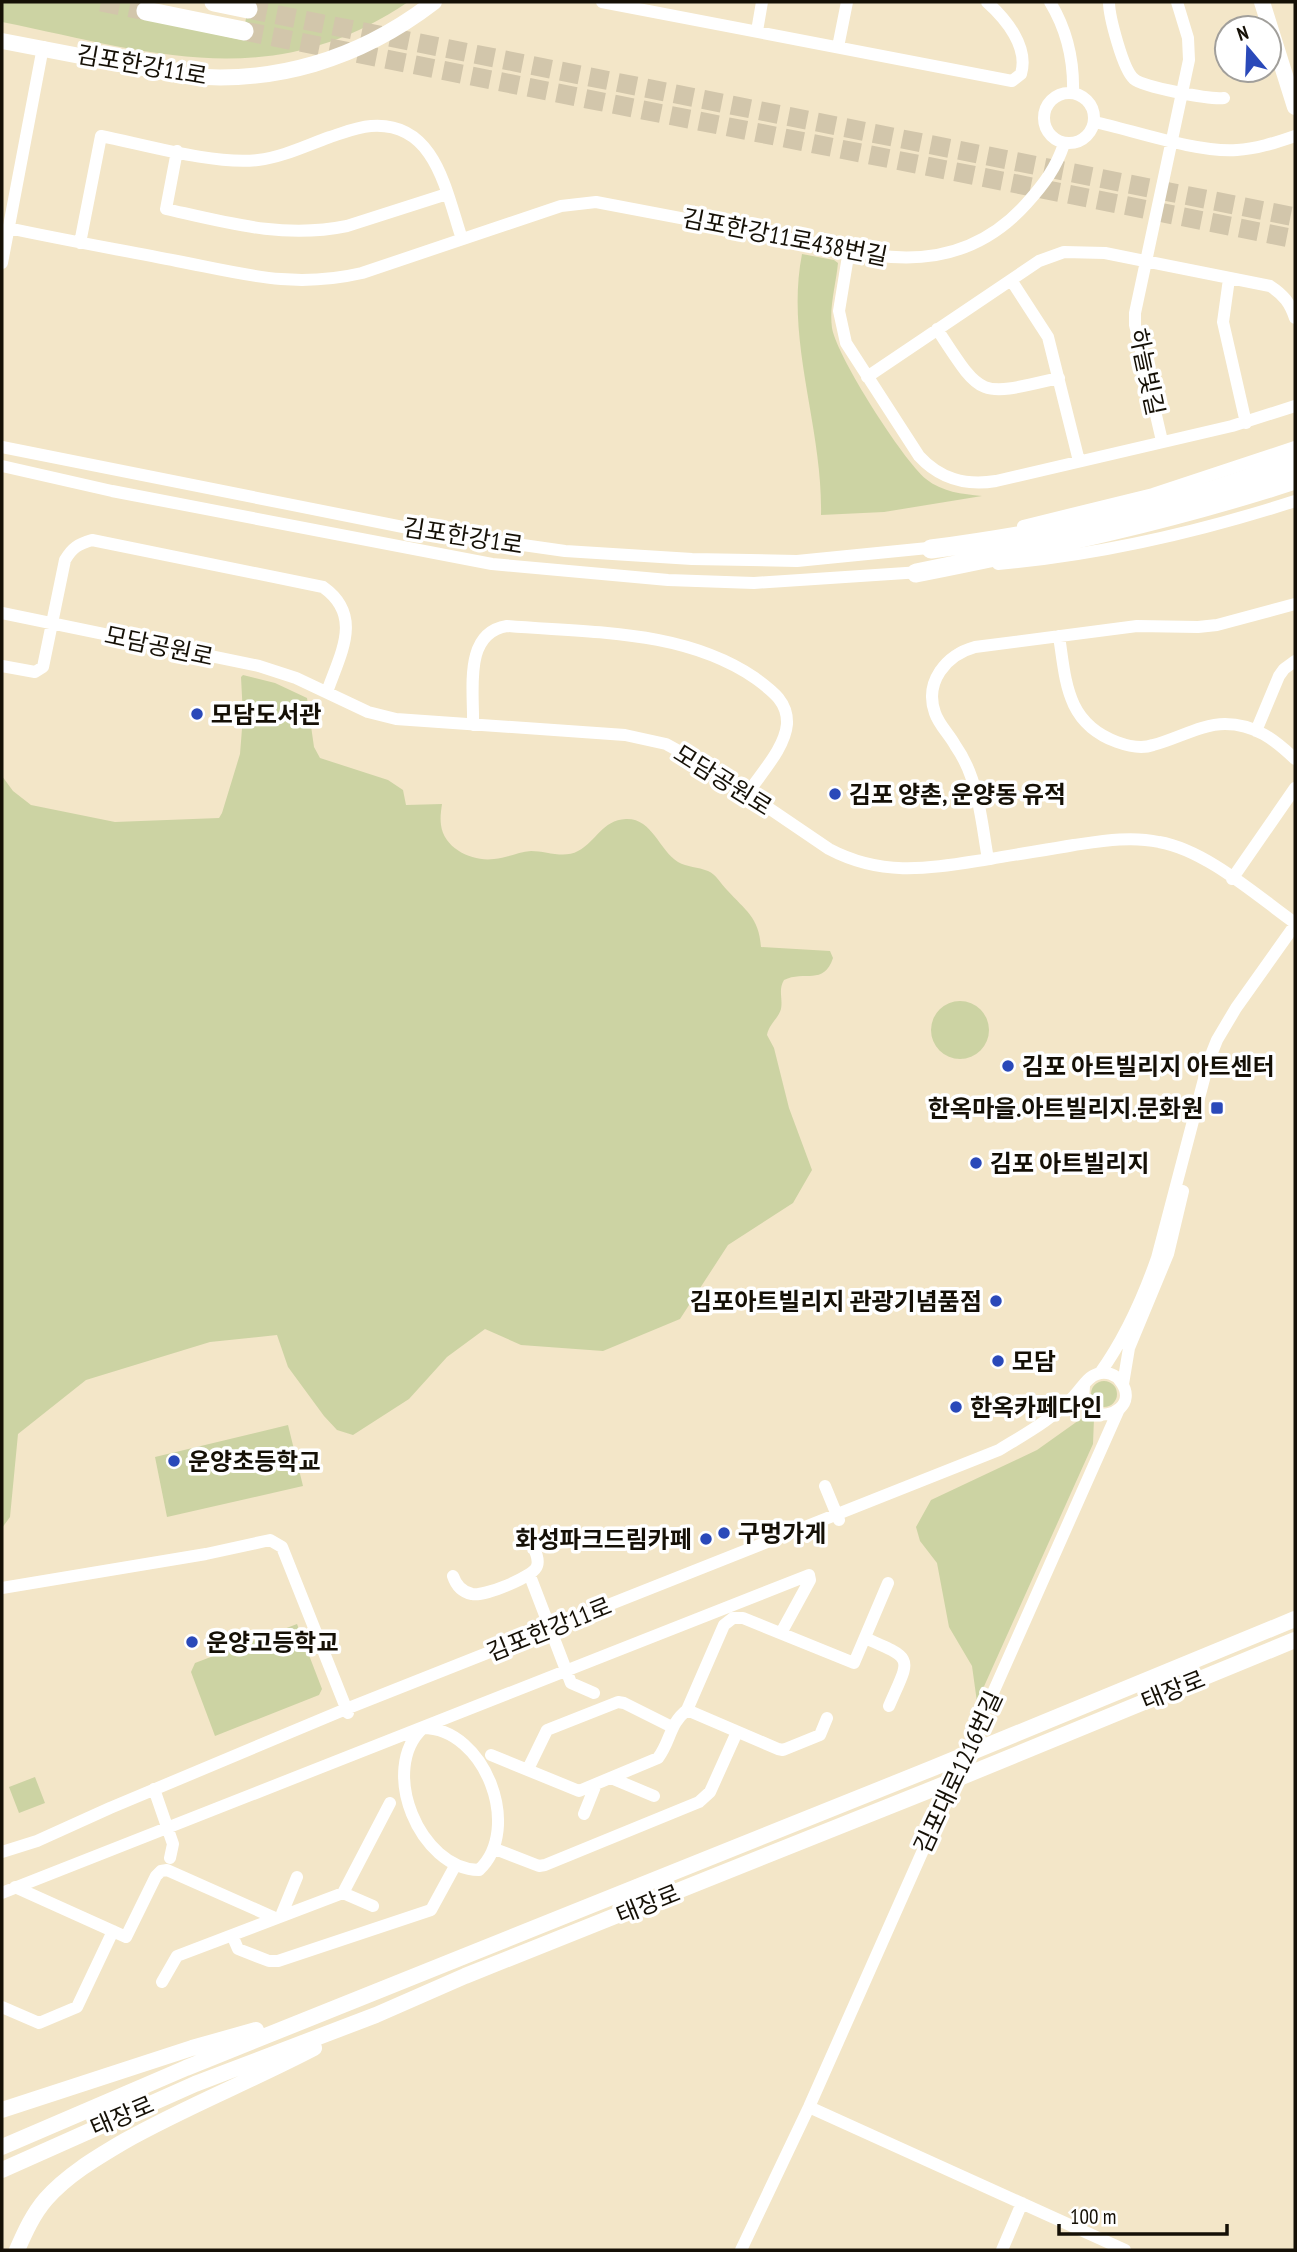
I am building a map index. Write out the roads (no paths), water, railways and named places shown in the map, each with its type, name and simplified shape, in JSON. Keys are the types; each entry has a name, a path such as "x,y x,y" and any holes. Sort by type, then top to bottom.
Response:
{"highway":[{"path":"214,2 248,9"},
{"path":"146,11 244,31"},
{"path":"931,549 1050,531 1129,514 1295,462"},
{"path":"916,573 1141,526 1295,480"}],"main road":[{"name":"김포한강11로","path":"2,38 202,78 243,78 302,69 357,49 391,32 435,2"},
{"path":"1262,2 1295,107"},
{"path":"1269,2 1295,84"},
{"name":"태장로","path":"2,2147 186,2068 933,1768 1295,1619"},
{"name":"태장로","path":"2,2170 195,2084 376,2015 465,1976 1295,1640"},
{"path":"2,2110 192,2048 339,2007"},
{"path":"17,2250 33,2216 46,2199 67,2179 102,2155 150,2127 293,2059 376,2015"}],"street":[{"path":"602,2 1012,81 1021,74 1022,54 1010,28 987,2"},
{"path":"757,32 762,2"},
{"path":"838,47 847,2"},
{"path":"1050,2 1062,24 1070,51 1074,72 1073,93"},
{"path":"1109,2 1110,15 1130,76 1139,82 1181,92 1213,99 1224,97"},
{"name":"하늘빛길","path":"1163,441 1135,326 1135,313 1189,60 1189,46 1177,2"},
{"path":"2,263 43,47"},
{"path":"1073,93 1084,97 1090,103 1095,122 1088,136 1081,141 1064,144 1050,136 1044,122 1044,114 1051,101 1058,96 1073,93"},
{"path":"1095,122 1215,150 1238,150 1295,136"},
{"path":"80,243 100,136 221,159 261,159 349,131 379,125 406,133 429,152 439,168 462,239"},
{"name":"김포한강11로438번길","path":"8,228 258,278 291,281 350,275 561,206 596,202 908,259 945,255 985,239 1017,215 1052,175 1064,144"},
{"path":"177,151 166,209 259,229 296,233 338,228 447,194"},
{"name":"하늘빛길","path":"849,250 841,294 841,326 846,343 919,456 927,465 948,478 977,484 1246,422 1295,406"},
{"path":"867,377 1039,261 1064,252 1105,253 1270,286 1289,302 1295,318"},
{"path":"1230,279 1223,322 1246,422"},
{"path":"1011,280 1048,337 1079,461"},
{"path":"937,329 973,382 984,388 1007,390 1059,378"},
{"name":"김포한강1로","path":"2,447 418,530 565,551 758,562 837,559 931,549 1153,494 1295,447"},
{"name":"김포한강1로","path":"2,467 112,491 492,564 668,580 754,583 916,573 1051,559 1199,528 1295,500"},
{"path":"2,666 36,672 43,667 65,560 71,550 80,543 92,540 311,582 334,594 346,617 347,631 327,692"},
{"path":"988,859 972,779 935,712 932,697 935,680 947,661 964,650 1059,636 1138,626 1217,625 1295,604"},
{"name":"모담공원로","path":"2,613 259,666 296,678 377,715 473,725 625,735 650,740 682,751 846,859 889,869 923,870 1096,842 1161,842 1189,852 1232,878 1295,924"},
{"path":"473,725 475,652 485,634 495,628 507,626 662,640 727,662 764,685 780,699 787,721 785,735 748,793"},
{"path":"1059,636 1072,703 1091,728 1111,740 1128,745 1148,746 1216,725 1230,724 1256,731 1276,741 1295,759"},
{"path":"1256,731 1279,676 1295,661"},
{"path":"1232,878 1295,788"},
{"path":"1295,924 1217,1040 1201,1085 1153,1269 1116,1349 1100,1373 1088,1379 1081,1393 1086,1407 1098,1415 1106,1416 1119,1409 1125,1397 1123,1384 1129,1349 1168,1254 1216,1064 1239,1017 1295,938"},
{"path":"1100,1373 1113,1374 1123,1384"},
{"name":"김포한강11로","path":"838,1518 999,1450 1064,1406 1084,1385"},
{"name":"김포한강11로","path":"2,1854 39,1844 154,1791 347,1711 1000,1454 1067,1413 1086,1407"},
{"name":"김포대로1216번길","path":"741,2250 809,2107 1119,1409"},
{"path":"1098,1415 1106,1437"},
{"path":"825,1486 838,1518"},
{"path":"2,1588 206,1555 270,1540 282,1547 347,1711"},
{"path":"453,1576 462,1590 479,1595 530,1576 537,1570 538,1561 530,1540"},
{"path":"2,1893 809,1575 810,1580 781,1633"},
{"path":"530,1576 571,1683 594,1693"},
{"path":"491,1755 579,1791 658,1758 663,1752 675,1719 687,1710 724,1625 733,1618 743,1618 854,1663 888,1583"},
{"path":"865,1638 900,1653 904,1660 905,1668 889,1706"},
{"path":"528,1769 547,1730 618,1702 672,1727"},
{"path":"687,1710 783,1750 820,1735 827,1718"},
{"path":"423,1728 448,1732 460,1741 482,1763 490,1779 497,1812 495,1849 488,1862 479,1870 466,1870 455,1866 431,1846 419,1831 405,1788 405,1768 409,1746 423,1728"},
{"path":"495,1849 539,1866 545,1865 699,1802 709,1792 737,1732"},
{"path":"611,1778 653,1796"},
{"path":"584,1814 596,1784"},
{"path":"154,1791 173,1844 170,1858"},
{"path":"162,1982 177,1956 343,1893 390,1803"},
{"path":"232,1935 238,1950 269,1961 278,1961 431,1910 455,1866"},
{"path":"15,1887 127,1937 156,1876 167,1870 278,1917"},
{"path":"278,1917 297,1877"},
{"path":"343,1893 373,1906"},
{"path":"2,2007 39,2022 77,2007 113,1931"},
{"path":"809,2107 1022,2203 1100,2245 1125,2250"},
{"path":"1002,2250 1022,2203"}],"tunnel":[{"path":"101,2 146,11"},
{"path":"248,9 1295,217"},
{"path":"244,31 1295,239"}],"place":[{"name":"모담도서관","path":"197,714"},
{"name":"김포 양촌, 운양동 유적","path":"835,794"},
{"name":"김포 아트빌리지 아트센터","path":"1008,1066"},
{"name":"한옥마을.아트빌리지.문화원","path":"1217,1108"},
{"name":"김포 아트빌리지","path":"976,1163"},
{"name":"김포아트빌리지 관광기념품점","path":"996,1301"},
{"name":"모담","path":"998,1361"},
{"name":"한옥카페다인","path":"956,1407"},
{"name":"운양초등학교","path":"174,1461"},
{"name":"구멍가게","path":"724,1533"},
{"name":"화성파크드림카페","path":"706,1539"},
{"name":"운양고등학교","path":"192,1642"}]}
